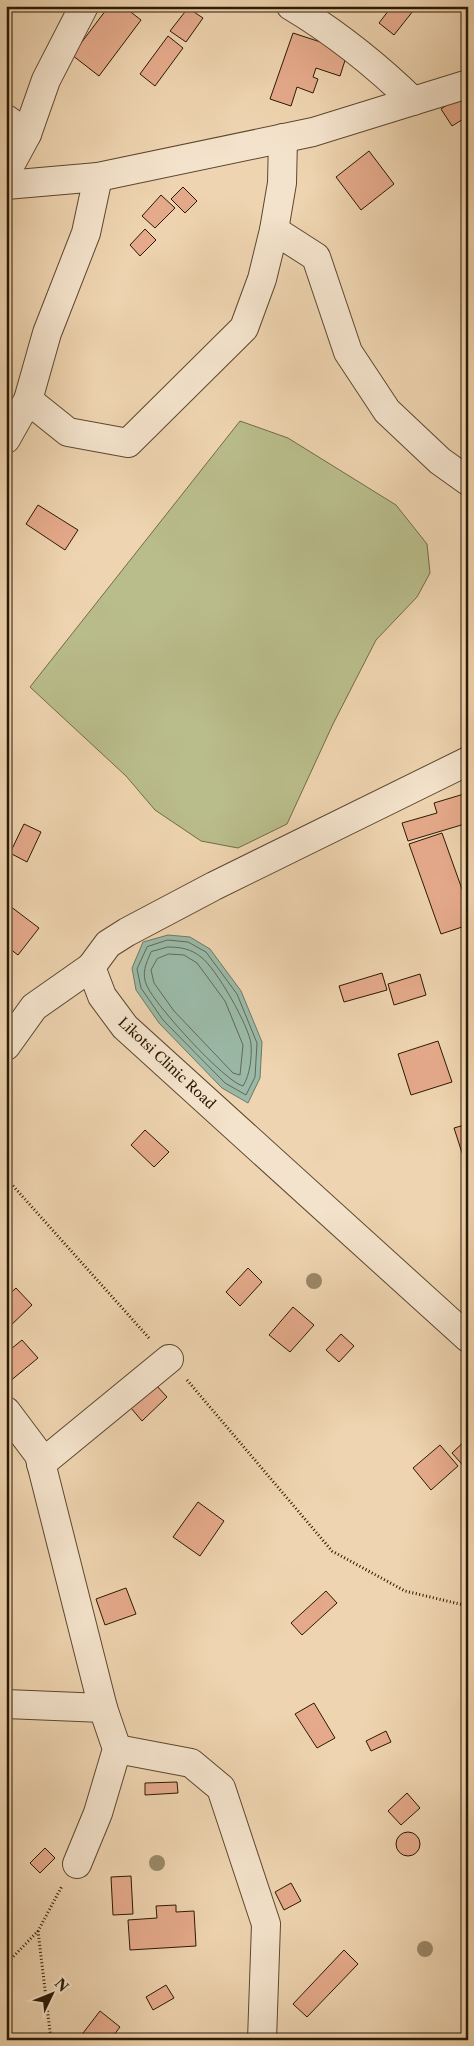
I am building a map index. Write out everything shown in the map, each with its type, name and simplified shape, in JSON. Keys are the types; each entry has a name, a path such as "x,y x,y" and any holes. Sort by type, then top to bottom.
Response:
{"street":[{"path":"6,173 17,127 46,80 84,6"},
{"path":"292,6 317,21 384,72 413,102"},
{"path":"6,185 98,177 312,132 468,84"},
{"path":"28,400 68,432 128,443 244,328 262,279 274,230 282,183 283,138"},
{"path":"6,439 28,400 47,333 86,234 98,177"},
{"path":"274,230 316,257 348,352 388,411 440,461 468,481"},
{"path":"6,1046 34,1007 91,967 108,944 127,932 214,886 468,761"},
{"name":"Likotsi Clinic Road","path":"91,967 102,996 125,1026 468,1338"},
{"path":"41,1464 169,1359"},
{"path":"6,1411 39,1455 102,1708 117,1749 98,1813 77,1864"},
{"path":"6,1704 102,1708"},
{"path":"117,1749 191,1763 221,1788 266,1924 262,2040"}],"path":[{"path":"6,1178 169,1359 332,1551 405,1591 468,1606"},
{"path":"6,1964 38,1931 77,1864"},
{"path":"38,1931 51,2040"}],"green space":[{"path":"240,421 288,438 396,505 427,544 430,573 417,597 376,640 333,724 287,824 238,848 201,841 155,810 126,776 30,687"}],"water":[{"path":"168,935 190,937 210,949 241,991 262,1042 260,1078 248,1103 222,1088 159,1023 136,990 132,968 143,942"}],"building":[{"path":"109,6 123,6 141,20 99,76 72,55"},
{"path":"141,6 156,6 154,12"},
{"path":"392,6 417,6 394,35 379,23"},
{"path":"188,8 203,18 186,42 170,31"},
{"path":"293,33 348,51 340,76 316,68 313,77 318,79 313,93 297,87 291,106 270,99"},
{"path":"168,36 183,48 155,86 140,74"},
{"path":"468,91 468,116 452,126 441,109"},
{"path":"369,151 394,184 361,210 336,177"},
{"path":"183,187 197,201 185,213 171,199"},
{"path":"161,195 175,208 155,228 142,216"},
{"path":"145,229 156,240 140,256 130,245"},
{"path":"38,505 78,530 65,550 26,524"},
{"path":"464,794 468,805 468,823 408,841 402,823 437,813 434,803"},
{"path":"24,824 41,832 27,862 10,853"},
{"path":"442,833 468,906 468,925 441,934 409,844"},
{"path":"6,903 39,928 18,955 6,946"},
{"path":"382,973 387,990 344,1002 339,986"},
{"path":"420,974 426,995 394,1005 388,984"},
{"path":"438,1041 452,1082 411,1095 398,1054"},
{"path":"468,1124 468,1155 463,1156 454,1128"},
{"path":"145,1130 169,1152 154,1167 131,1145"},
{"path":"248,1268 262,1282 240,1306 226,1292"},
{"path":"16,1288 32,1305 7,1329 6,1297"},
{"path":"293,1307 314,1325 290,1352 269,1335"},
{"path":"341,1334 354,1346 339,1362 326,1350"},
{"path":"22,1340 38,1358 9,1382 6,1378 6,1353"},
{"path":"156,1385 167,1397 142,1421 131,1408"},
{"path":"468,1438 468,1471 452,1453"},
{"path":"440,1445 458,1466 431,1490 413,1468"},
{"path":"198,1502 224,1521 200,1556 173,1537"},
{"path":"126,1588 136,1614 105,1625 96,1599"},
{"path":"326,1591 337,1603 302,1635 291,1623"},
{"path":"6,1643 12,1655 6,1657"},
{"path":"314,1703 335,1738 317,1748 295,1714"},
{"path":"386,1731 391,1742 371,1751 366,1741"},
{"path":"177,1782 178,1793 145,1795 145,1783"},
{"path":"407,1793 420,1808 401,1825 388,1811"},
{"path":"6,1799 11,1805 6,1809"},
{"path":"408,1832 413,1833 419,1839 419,1849 413,1855 408,1856 403,1855 397,1849 396,1844 397,1839 403,1833"},
{"path":"45,1848 55,1858 40,1873 30,1863"},
{"path":"131,1876 133,1914 113,1915 111,1877"},
{"path":"291,1883 301,1901 284,1910 275,1892"},
{"path":"176,1905 176,1912 194,1911 196,1946 130,1950 128,1920 157,1918 156,1906"},
{"path":"344,1950 358,1964 307,2017 293,2004"},
{"path":"166,1985 174,1998 153,2010 146,1997"},
{"path":"100,2011 120,2027 110,2040 83,2040 80,2037"}]}
